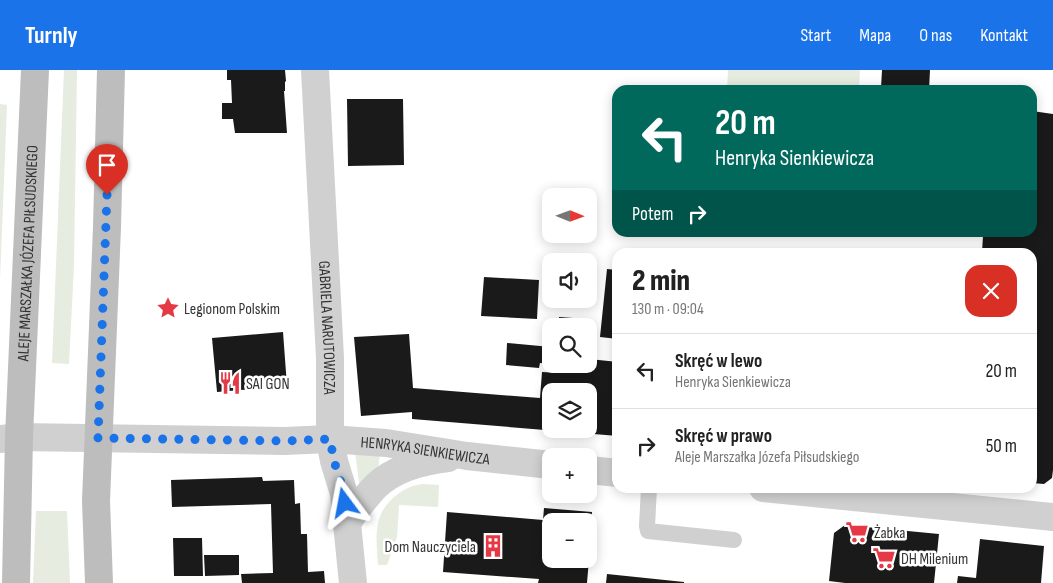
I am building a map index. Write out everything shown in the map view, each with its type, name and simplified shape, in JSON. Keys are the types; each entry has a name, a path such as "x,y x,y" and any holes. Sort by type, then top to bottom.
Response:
{"main road":[{"name":"ALEJE MARSZAŁKA JÓZEFA PIŁSUDSKIEGO","path":"16,583 10,438 35,70"},
{"path":"100,583 96,501 110,70"}],"street":[{"name":"GABRIELA NARUTOWICZA","path":"314,70 330,358 330,439 334,461 344,494 353,583"},
{"name":"HENRYKA SIENKIEWICZA","path":"10,438 284,441 330,439 386,442 467,456 542,464"},
{"path":"347,523 375,486 394,472 438,459 467,456"},
{"path":"597,471 612,472"},
{"path":"813,493 1053,517"}],"lane":[{"path":"649,493 648,531 734,540"}],"shaded area":[{"path":"64,70 77,70 74,265 69,364 52,363"},
{"path":"728,70 860,70 859,85 727,85"},
{"path":"0,104 7,105 0,280"},
{"path":"355,451 380,453 378,471 360,490"},
{"path":"423,484 439,485 438,507 399,505 397,537 387,565 378,565 377,535 380,517 384,509 390,501 407,488"},
{"path":"36,511 67,511 70,583 33,583"}],"building":[{"path":"227,70 285,70 286,81 284,91 287,133 235,133 233,119 222,119 222,103 232,103 231,80 227,80"},
{"path":"882,70 930,70 929,85 881,85"},
{"path":"347,99 403,99 404,165 348,166"},
{"path":"1037,112 1053,114 1053,470 1052,478 1044,484 1037,483 1037,248 982,248 983,237 1037,237"},
{"path":"607,269 612,269 612,338 600,337"},
{"path":"484,277 539,280 537,319 481,316"},
{"path":"283,332 287,386 217,392 212,338"},
{"path":"409,334 413,388 540,398 542,372 597,373 597,360 612,361 612,436 597,434 597,383 542,383 542,430 412,419 412,412 361,416 354,337"},
{"path":"507,343 542,346 542,363 540,363 539,368 506,365"},
{"path":"262,477 263,481 294,480 295,504 300,503 301,534 307,534 308,572 324,571 325,583 242,583 241,574 273,573 271,504 172,507 171,480"},
{"name":"Dom Nauczyciela","path":"544,508 592,512 592,513 544,513"},
{"name":"Dom Nauczyciela","path":"447,512 542,520 542,568 588,568 587,583 538,583 539,579 443,572"},
{"name":"DH Milenium","path":"845,525 939,534 934,583 845,583 829,581 834,533"},
{"path":"173,538 202,538 203,576 174,576"},
{"path":"980,539 1044,546 1041,583 957,583 958,576 976,578"},
{"path":"204,555 239,555 239,575 205,576"},
{"path":"607,574 684,582 684,583 606,583"}],"place":[{"name":"Legionom Polskim","path":"168,308"},
{"name":"SAI GON","path":"230,383"},
{"name":"Żabka","path":"857,532"},
{"name":"Dom Nauczyciela","path":"493,546"},
{"name":"DH Milenium","path":"884,558"}],"route":[{"path":"107,195 98,438 284,441 330,439 345,503"}]}
